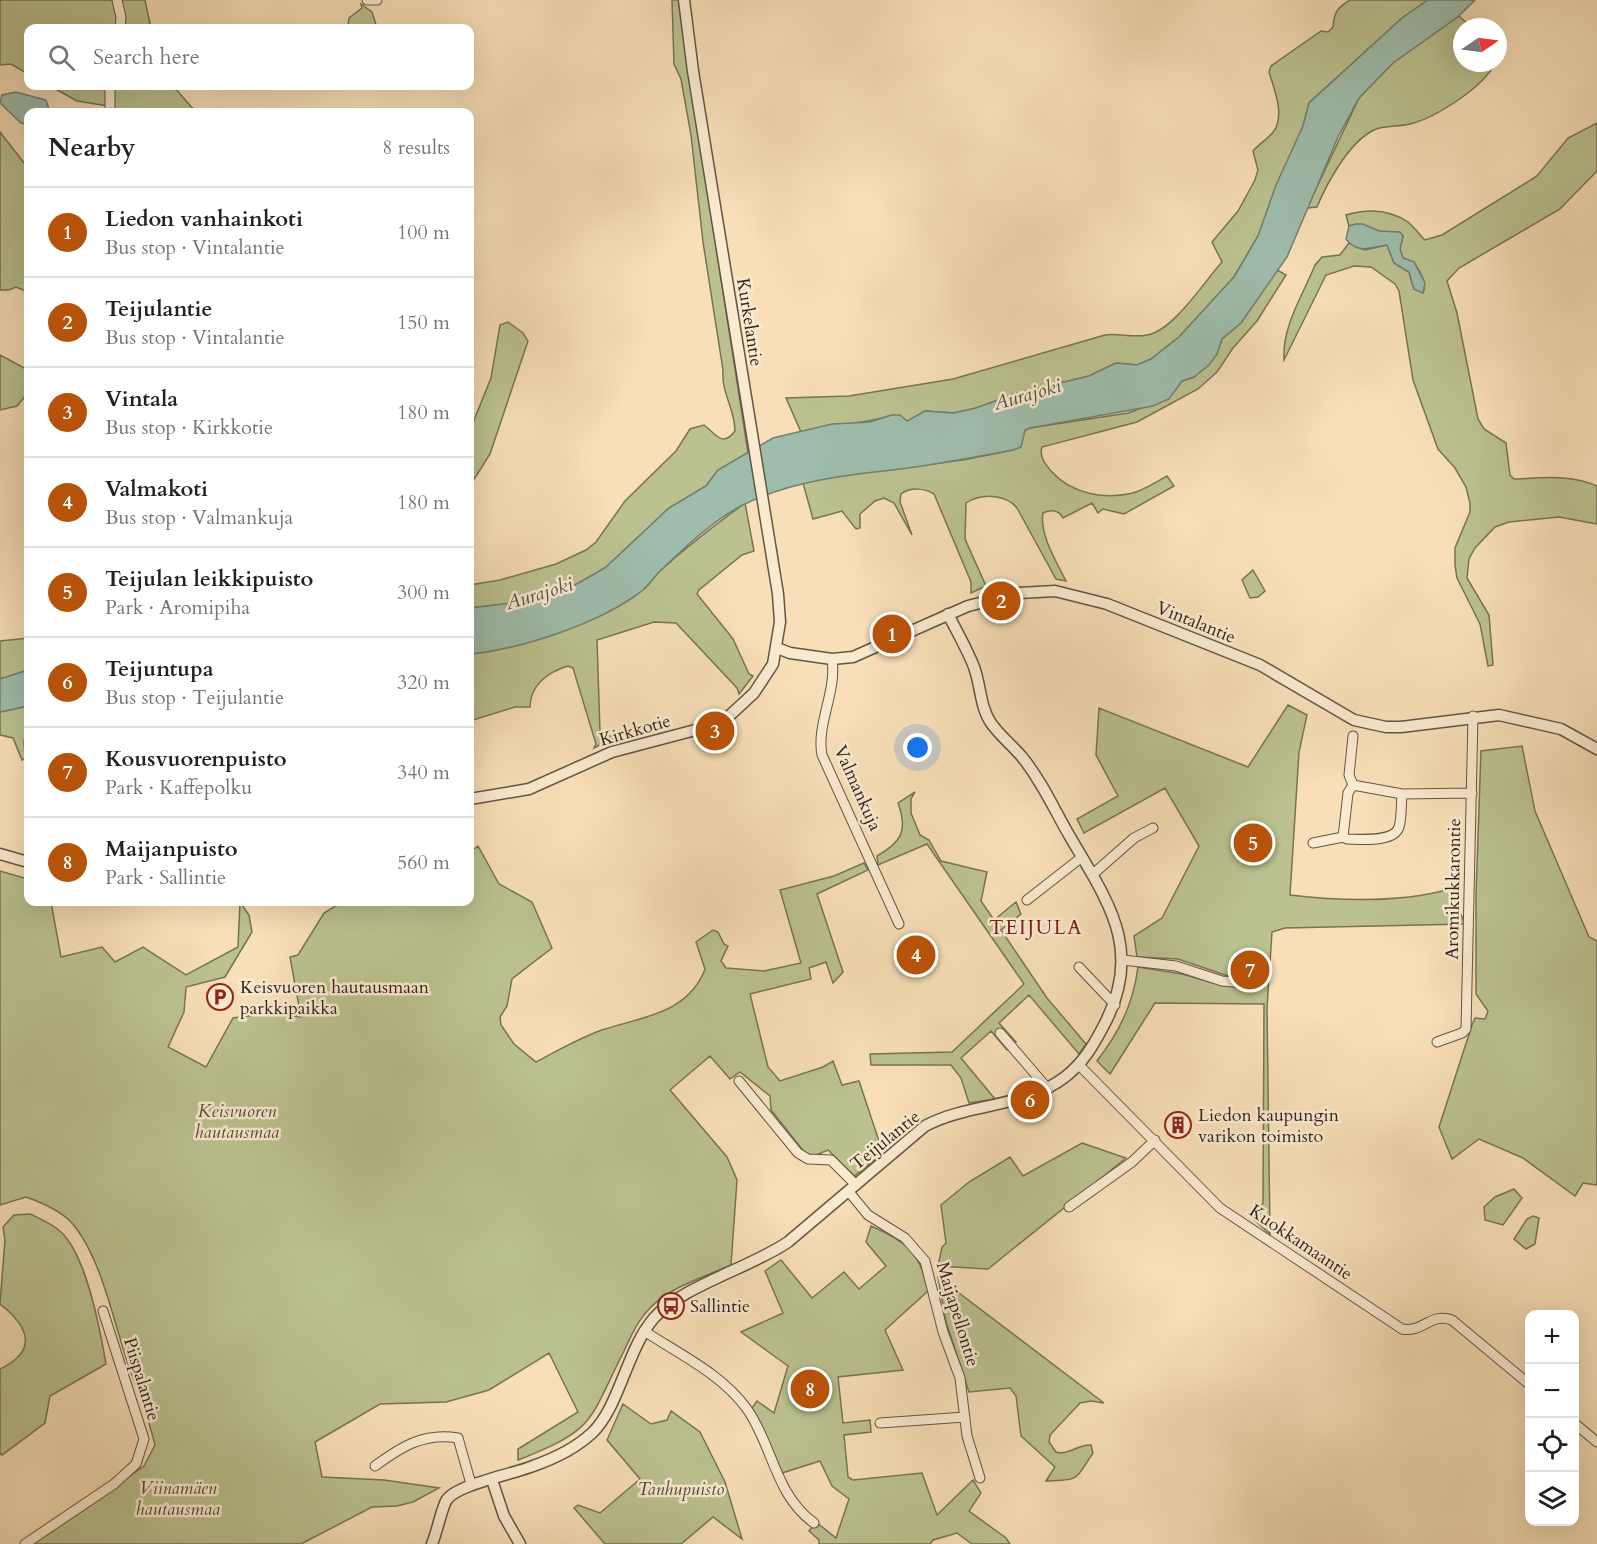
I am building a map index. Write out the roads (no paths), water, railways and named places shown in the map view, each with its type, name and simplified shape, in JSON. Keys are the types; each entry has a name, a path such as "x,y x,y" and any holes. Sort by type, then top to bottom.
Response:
{"street":[{"path":"117,0 120,24"},
{"path":"367,0 377,0"},
{"name":"Kurkelantie","path":"684,0 693,71 778,594 780,622 777,648"},
{"path":"110,90 110,108"},
{"name":"Vintalantie","path":"777,648 790,653 832,659 853,657 948,614 990,598 1047,591 1073,594 1107,604 1260,665 1354,720 1386,727 1401,727 1473,716 1499,715 1541,723 1579,737 1597,749"},
{"name":"Teijulantie","path":"471,1484 536,1466 593,1433 604,1418 644,1331 660,1311 675,1300 771,1253 925,1126 958,1112 1023,1099 1048,1089 1079,1065 1091,1050 1115,1005 1128,961 1118,931 1082,858 1029,766 988,717 973,665 948,614"},
{"name":"Kirkkotie","path":"474,798 529,789 612,752 717,723 737,711 754,693 773,664 777,648"},
{"name":"Valmankuja","path":"832,659 832,680 821,741 822,755 899,924"},
{"name":"Aromikukkarontie","path":"1437,1042 1462,1033 1466,1029 1473,716"},
{"path":"1353,736 1349,775 1353,785"},
{"path":"1353,785 1402,794 1472,793"},
{"path":"1343,837 1348,793 1353,785"},
{"path":"1313,843 1343,837 1352,839 1386,837 1396,833 1399,828 1402,794"},
{"path":"1092,876 1134,838 1153,828"},
{"path":"0,854 24,861"},
{"path":"1027,900 1082,858"},
{"path":"1128,961 1176,966 1222,981 1245,983"},
{"path":"1079,967 1115,1005"},
{"path":"1000,1033 1048,1089"},
{"name":"Kuokkamaantie","path":"1079,1065 1155,1140 1212,1202 1402,1329 1415,1330 1435,1317 1452,1320 1525,1381"},
{"name":"Maijapellontie","path":"739,1081 798,1153 808,1159 831,1160 868,1215 905,1238 925,1261 943,1332 960,1378 973,1461 980,1478"},
{"path":"1070,1207 1131,1162 1155,1140"},
{"name":"Piispalantie","path":"25,1544 114,1484 136,1464 144,1439 103,1311"},
{"path":"644,1331 712,1374 745,1406 759,1430 786,1494 802,1514 814,1523"},
{"path":"880,1423 965,1417"},
{"path":"1579,1426 1597,1442"},
{"path":"375,1466 417,1440 435,1436 458,1438 471,1484 446,1500 432,1544"},
{"path":"492,1480 504,1516 520,1544"}],"water":[{"name":"Aurajoki","path":"1428,0 1475,0 1459,16 1453,18 1453,20 1393,63 1359,98 1338,137 1287,257 1241,323 1222,339 1217,354 1209,365 1194,377 1182,381 1169,399 1153,406 1030,428 1025,430 1021,447 1013,450 822,480 766,495 735,509 712,525 667,564 643,590 605,614 537,640 474,653 474,608 512,603 568,589 605,568 669,508 706,486 718,470 773,438 832,424 870,422 892,415 900,415 907,421 925,411 954,413 1015,394 1089,376 1116,363 1137,365 1151,359 1179,337 1234,277 1258,236 1276,185 1303,126 1309,103 1402,18"},
{"path":"16,92 46,100 49,108 24,108 24,124 0,103 2,95"},
{"path":"1363,224 1379,231 1400,232 1403,236 1400,249 1403,258 1414,262 1425,283 1423,293 1414,289 1409,272 1394,263 1387,245 1365,249 1355,247 1346,239 1349,226"},
{"path":"24,671 24,707 0,712 0,679"}],"place":[{"name":"Teijulantie","path":"1001,601"},
{"name":"Liedon vanhainkoti","path":"892,634"},
{"name":"Vintala","path":"715,731"},
{"name":"Teijulan leikkipuisto","path":"1253,843"},
{"name":"Valmakoti","path":"916,955"},
{"name":"Kousvuorenpuisto","path":"1250,970"},
{"name":"Keisvuoren hautausmaan parkkipaikka","path":"220,997"},
{"name":"Teijuntupa","path":"1030,1100"},
{"name":"Liedon kaupungin varikon toimisto","path":"1178,1125"},
{"name":"Sallintie","path":"671,1306"},
{"name":"Maijanpuisto","path":"810,1389"}],"district":[{"name":"TEIJULA","path":"1036,927"}],"park label":[{"name":"Keisvuoren hautausmaa","path":"237,1121"},
{"name":"Tanhupuisto","path":"681,1489"},
{"name":"Viinamäen hautausmaa","path":"178,1498"}]}
